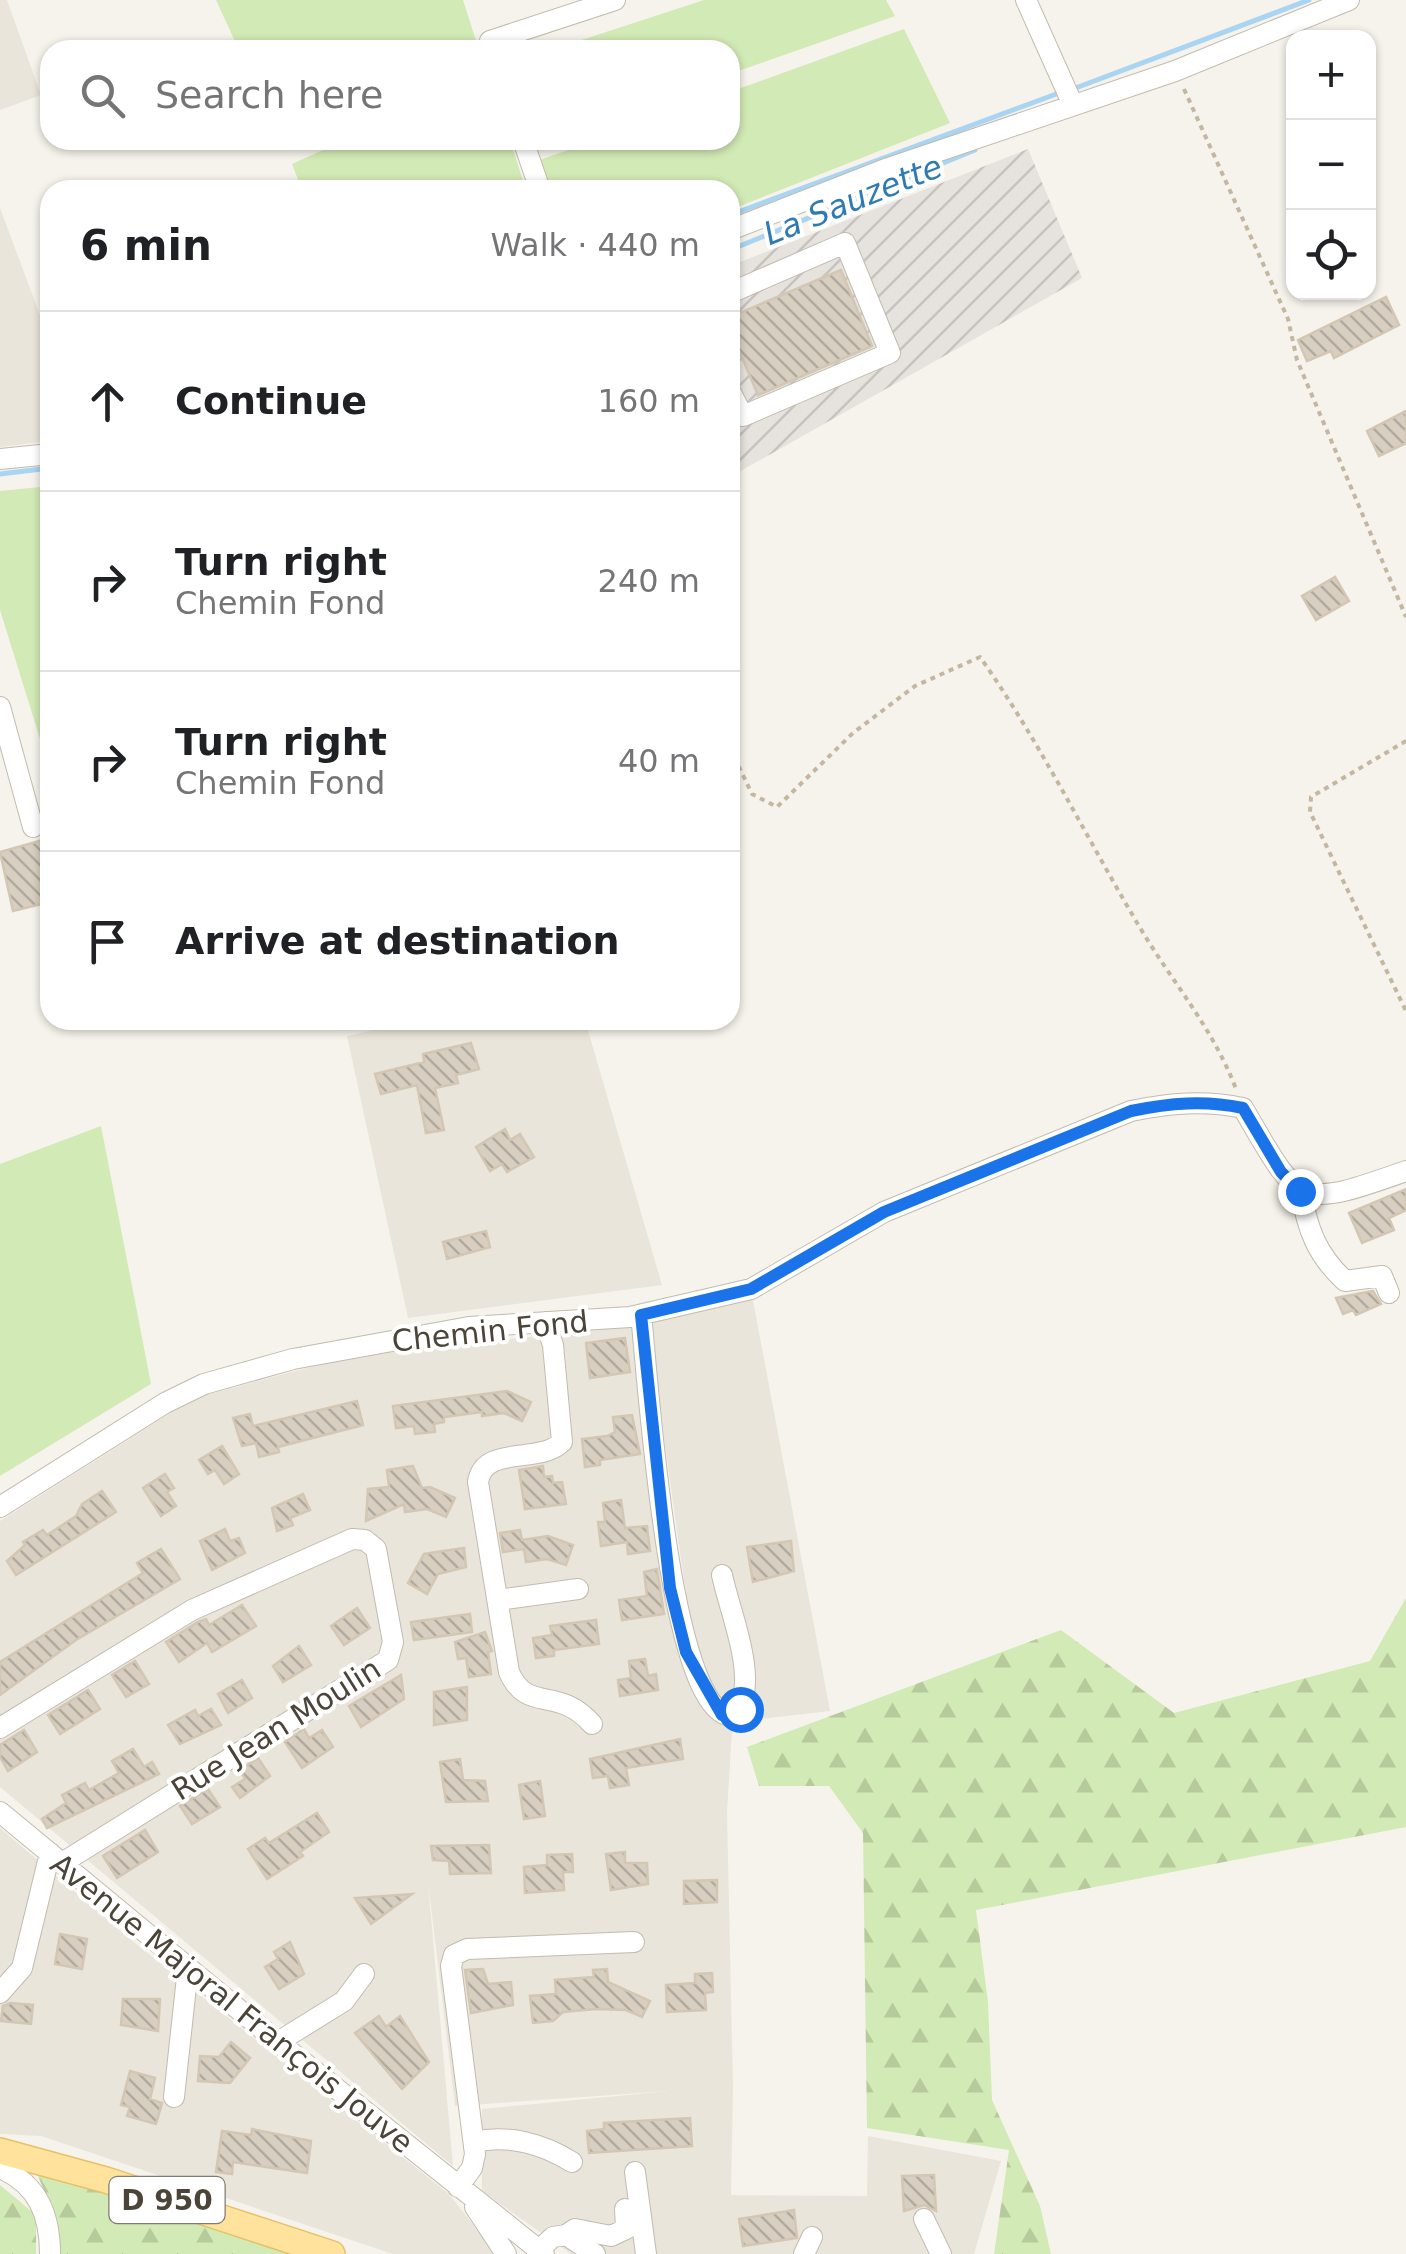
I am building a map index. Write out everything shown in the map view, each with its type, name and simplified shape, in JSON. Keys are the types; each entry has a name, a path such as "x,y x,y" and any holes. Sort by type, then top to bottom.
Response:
{"main road":[{"name":"D 950","path":"0,2151 106,2180 332,2254"}],"street":[{"path":"493,40 615,0"},
{"path":"1026,0 1073,106"},
{"path":"740,226 883,170 1175,71 1348,0"},
{"path":"526,150 537,180"},
{"path":"740,290 846,243 890,353 743,416 740,410"},
{"path":"0,459 40,455"},
{"path":"0,706 33,827"},
{"name":"Chemin Fond","path":"0,1507 164,1403 204,1384 312,1355 469,1327 641,1315 751,1289 884,1212 1131,1111 1173,1103 1213,1102 1243,1108"},
{"path":"1243,1108 1281,1172 1300,1191 1324,1196 1406,1171"},
{"path":"1300,1191 1306,1226 1324,1262 1345,1281 1382,1276 1389,1294"},
{"path":"641,1315 670,1588 692,1665 722,1715 730,1717 737,1715 744,1696 741,1653 722,1574"},
{"path":"545,1322 553,1345 562,1442 546,1453 493,1460 480,1473 478,1482 516,1689 526,1696 565,1700 592,1724"},
{"name":"Rue Jean Moulin","path":"0,1728 192,1610 352,1539 376,1549 393,1642 388,1660 56,1858"},
{"path":"498,1600 578,1590"},
{"name":"Avenue Majoral François Jouve","path":"0,1812 278,2042 542,2252"},
{"path":"0,1993 22,1968 56,1858"},
{"path":"462,2190 472,2168 474,2142 452,1966 454,1955 467,1948 634,1942"},
{"path":"174,2097 188,1968"},
{"path":"278,2042 344,2001 364,1974"},
{"path":"474,2142 491,2138 546,2146 572,2162"},
{"path":"0,2168 39,2196 49,2229 50,2254"},
{"path":"635,2172 646,2254"},
{"name":"Avenue Majoral François Jouve","path":"462,2190 506,2254"},
{"path":"542,2252 553,2237 575,2230 611,2236 626,2229 625,2209"},
{"path":"924,2219 941,2254"},
{"path":"566,2235 594,2254"}],"path":[{"path":"1175,71 1288,320 1297,360 1406,616"},
{"path":"740,769 752,794 777,807 853,733 915,686 980,657 1012,702 1141,931 1219,1044 1243,1108"},
{"path":"1406,741 1324,786 1312,797 1310,812 1406,1011"}],"shaded area":[{"path":"0,0 7,0 40,95 0,110"},
{"path":"1028,149 1082,278 740,471 740,262"},
{"path":"0,208 40,315 40,442 0,447"},
{"path":"374,1030 588,1030 662,1285 408,1318 347,1036"},
{"path":"752,1295 830,1711 733,1722 694,1652 648,1324"},
{"path":"632,1326 670,1613 681,1660 706,1712 732,1730 727,1813 733,2086 731,2195 867,2196 868,2136 1001,2161 974,2254 571,2254 482,2191 482,2109 669,2091 455,2106 428,1882 453,2166 0,1787 0,1521 194,1398 371,1351 530,1337 559,1329"},
{"path":"0,1828 130,1939 449,2194 496,2254 393,2254 41,2136 0,2134"}],"green space":[{"path":"216,0 463,0 476,40 234,40"},
{"path":"704,0 886,0 895,16 740,70 740,40 582,40"},
{"path":"904,29 950,123 740,206 740,180 543,180 537,161 568,150 740,150 740,88"},
{"path":"323,150 513,150 523,180 298,180 292,164"},
{"path":"40,487 40,739 0,610 0,491"},
{"path":"101,1126 151,1384 0,1476 0,1164"},
{"path":"1406,1598 1406,1827 976,1910 988,2002 992,2100 1040,2206 1051,2254 994,2254 1009,2150 867,2128 863,1833 829,1786 759,1786 747,1747 1061,1630 1174,1713 1370,1661"},
{"path":"36,2172 299,2254 56,2254 54,2212"},
{"path":"0,2185 36,2215 36,2254 0,2254"}],"building":[{"path":"841,270 872,346 758,395 740,353 740,313"},
{"path":"1386,297 1399,325 1334,358 1331,351 1307,361 1298,340"},
{"path":"1406,411 1406,443 1379,456 1367,431"},
{"path":"1335,577 1349,601 1316,620 1302,596"},
{"path":"40,841 40,904 13,911 0,852"},
{"path":"471,1043 479,1069 456,1075 458,1083 435,1088 444,1130 426,1133 417,1085 381,1094 375,1074 424,1062 423,1054"},
{"path":"505,1129 510,1140 520,1134 534,1157 507,1172 502,1164 490,1171 476,1147"},
{"path":"1406,1189 1406,1210 1389,1218 1394,1230 1362,1243 1349,1213"},
{"path":"486,1231 490,1247 447,1259 443,1242"},
{"path":"1373,1291 1381,1304 1356,1315 1353,1310 1343,1314 1336,1298"},
{"path":"625,1338 630,1372 590,1378 586,1343"},
{"path":"507,1391 531,1402 522,1421 504,1413 482,1416 482,1412 444,1417 444,1422 434,1424 435,1432 415,1434 414,1426 396,1428 393,1406"},
{"path":"357,1401 363,1425 278,1447 279,1452 259,1457 256,1443 242,1446 233,1418 250,1414 253,1426"},
{"path":"632,1415 640,1454 600,1460 600,1465 585,1467 582,1439 607,1436 615,1432 613,1417"},
{"path":"222,1446 239,1474 224,1484 215,1470 208,1474 199,1460"},
{"path":"413,1466 422,1488 430,1487 455,1498 446,1517 427,1509 405,1512 404,1504 366,1521 368,1489 389,1487 387,1470"},
{"path":"543,1466 544,1477 552,1476 553,1483 562,1482 566,1504 525,1509 519,1470"},
{"path":"165,1474 174,1488 167,1492 176,1506 161,1516 143,1488"},
{"path":"102,1491 116,1512 16,1575 7,1561 25,1545 23,1542 43,1530 47,1535 76,1516 82,1504"},
{"path":"303,1494 310,1510 290,1518 293,1525 277,1531 272,1508"},
{"path":"621,1500 625,1528 647,1526 650,1551 628,1554 627,1542 601,1546 598,1522 605,1522 603,1503"},
{"path":"225,1529 230,1541 239,1538 245,1553 212,1570 200,1541"},
{"path":"520,1530 522,1540 548,1536 573,1545 566,1565 547,1559 526,1562 524,1549 503,1552 500,1533"},
{"path":"791,1541 794,1571 753,1582 747,1547"},
{"path":"464,1548 466,1567 438,1574 427,1594 408,1583 424,1554"},
{"path":"161,1549 180,1579 76,1640 0,1695 0,1662 143,1573 137,1563"},
{"path":"657,1569 664,1614 622,1620 619,1600 647,1596 644,1572"},
{"path":"242,1605 256,1626 212,1652 207,1643 179,1662 166,1642 198,1622 206,1619 209,1625"},
{"path":"357,1608 370,1628 344,1645 331,1626"},
{"path":"470,1614 472,1632 414,1640 411,1622"},
{"path":"596,1620 599,1644 554,1650 554,1656 536,1658 533,1638 552,1635 550,1626"},
{"path":"485,1632 492,1651 488,1652 491,1674 469,1677 466,1658 458,1659 455,1642"},
{"path":"299,1646 311,1665 283,1682 273,1666"},
{"path":"645,1659 648,1676 656,1674 658,1690 620,1696 618,1680 631,1678 629,1661"},
{"path":"135,1661 149,1684 126,1697 112,1675"},
{"path":"401,1675 404,1699 361,1727 349,1706"},
{"path":"242,1680 252,1698 228,1713 218,1694"},
{"path":"467,1687 467,1720 434,1725 434,1692"},
{"path":"88,1690 100,1709 60,1734 48,1715"},
{"path":"211,1709 221,1725 180,1744 168,1725 195,1710 198,1716"},
{"path":"304,1729 309,1738 322,1730 333,1747 302,1768 285,1742"},
{"path":"24,1730 37,1752 8,1771 0,1757 0,1745"},
{"path":"680,1739 683,1759 626,1768 629,1785 610,1788 608,1776 593,1778 590,1759"},
{"path":"133,1749 144,1767 152,1762 159,1774 47,1828 42,1819 66,1803 62,1795 85,1783 89,1790 119,1773 112,1761"},
{"path":"258,1758 270,1776 240,1798 232,1787 245,1779 240,1770"},
{"path":"460,1759 463,1780 485,1781 488,1801 446,1802 440,1762"},
{"path":"540,1781 545,1816 524,1819 519,1785"},
{"path":"208,1789 220,1807 192,1824 180,1806"},
{"path":"317,1813 329,1832 300,1852 303,1856 267,1879 248,1849 265,1838 269,1843"},
{"path":"145,1830 158,1852 117,1878 103,1856"},
{"path":"489,1845 491,1873 450,1874 449,1861 433,1860 431,1846"},
{"path":"625,1852 625,1863 647,1863 648,1884 611,1890 606,1854"},
{"path":"572,1854 573,1872 563,1872 564,1890 525,1893 524,1867 547,1865 547,1855"},
{"path":"717,1880 717,1902 684,1904 684,1881"},
{"path":"412,1894 371,1924 355,1898"},
{"path":"60,1934 87,1939 82,1969 55,1964"},
{"path":"290,1942 304,1974 279,1989 265,1967 278,1959 274,1952"},
{"path":"483,1969 488,1984 511,1982 513,2005 471,2013 465,1970"},
{"path":"607,1969 608,1982 650,2001 642,2017 626,2010 596,2009 563,2012 553,2021 533,2023 530,1996 556,1994 555,1980 594,1977 593,1970"},
{"path":"712,1973 713,1992 705,1993 706,2010 667,2012 666,1985 695,1983 695,1974"},
{"path":"123,1999 160,1999 158,2031 121,2025"},
{"path":"33,2005 31,2024 1,2021 3,2006"},
{"path":"379,2016 386,2027 400,2016 429,2062 402,2089 355,2033"},
{"path":"231,2042 250,2058 230,2083 198,2081 200,2056 219,2057"},
{"path":"130,2071 155,2078 150,2099 162,2103 156,2124 127,2116 130,2107 121,2105"},
{"path":"690,2118 692,2146 589,2153 587,2131 604,2129 604,2123"},
{"path":"252,2129 311,2141 307,2173 233,2162 232,2174 216,2172 222,2131 251,2135"},
{"path":"934,2175 936,2211 924,2205 904,2211 902,2176"},
{"path":"794,2210 797,2238 743,2246 739,2219"}],"waterway":[{"name":"La Sauzette","path":"1073,89 1309,0"},
{"path":"740,211 1059,93"},
{"name":"La Sauzette","path":"740,246 975,150"},
{"name":"La Sauzette","path":"0,474 40,469"}],"route":[{"path":"740,1709 737,1715 722,1715 704,1691 686,1652 670,1588 641,1315 751,1289 884,1212 1131,1111 1173,1103 1213,1102 1243,1108 1281,1172 1300,1191"}]}
